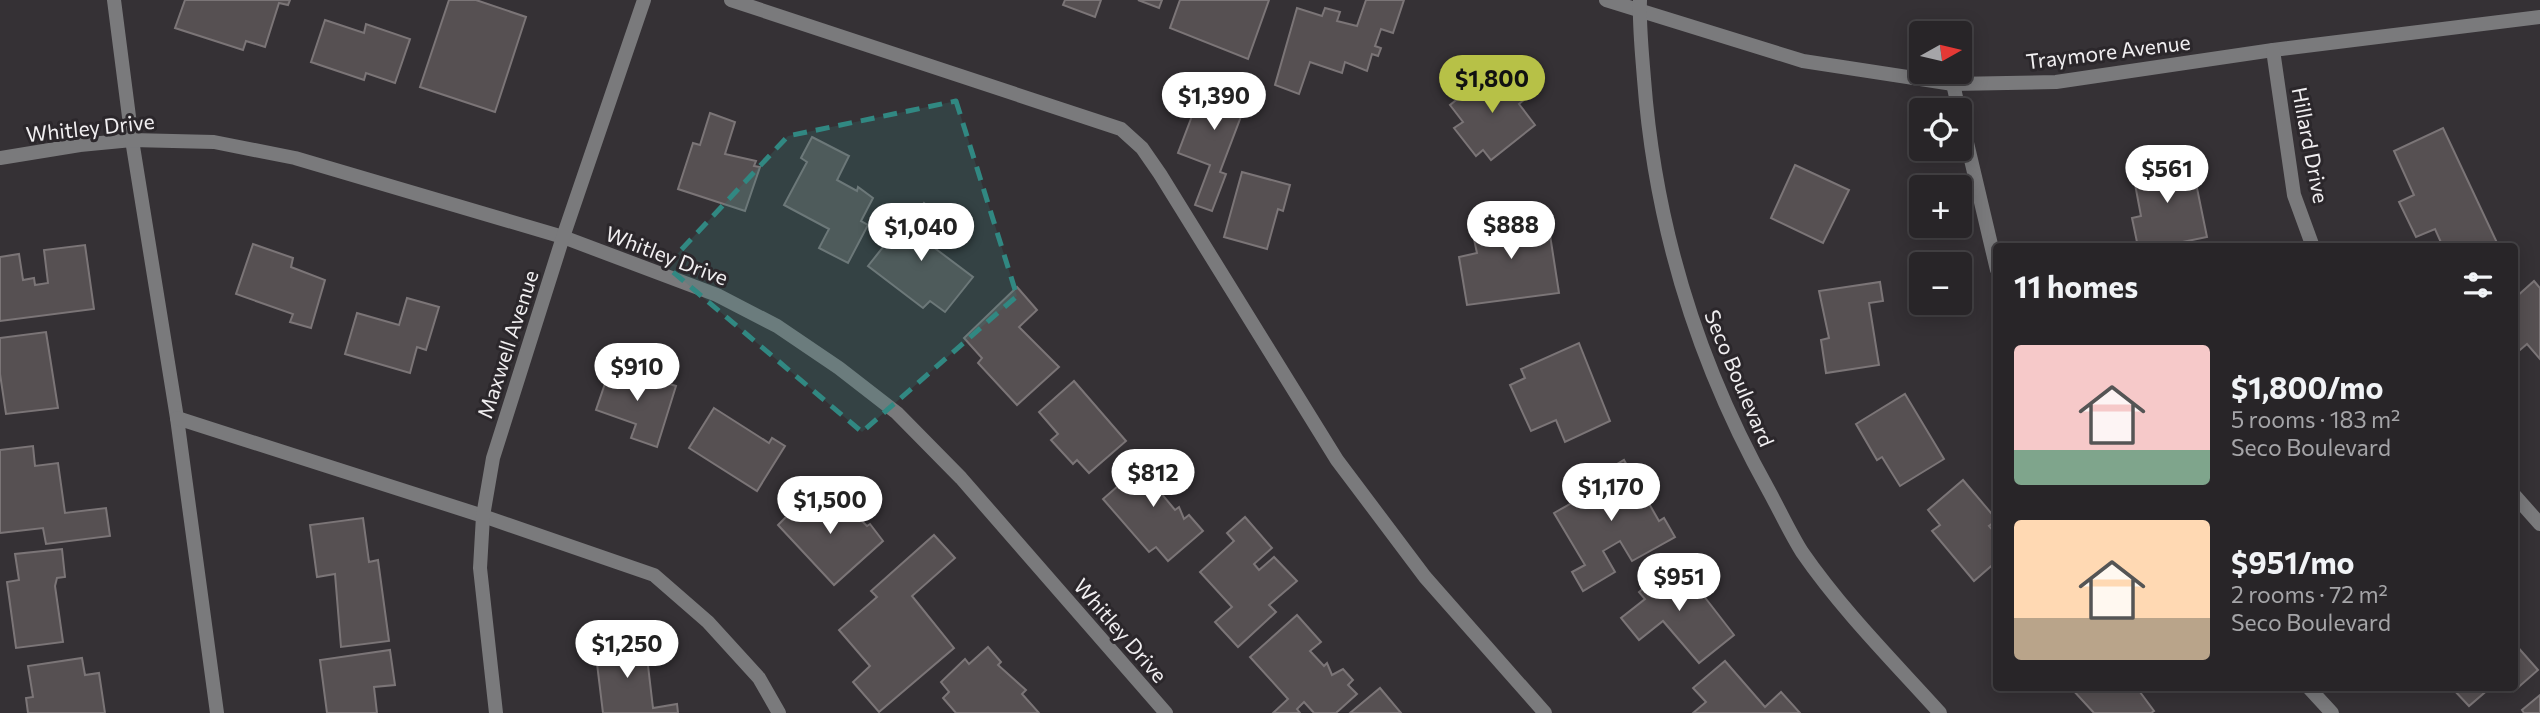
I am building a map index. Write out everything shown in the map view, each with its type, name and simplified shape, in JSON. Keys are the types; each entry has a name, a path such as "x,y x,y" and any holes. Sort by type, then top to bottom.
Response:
{"street":[{"path":"114,0 132,140 177,418 216,713"},
{"name":"Maxwell Avenue","path":"496,713 480,568 483,516 493,458 563,237 644,0"},
{"path":"731,0 1121,129 1142,148 1160,174 1337,460 1424,577 1545,713"},
{"name":"Traymore Avenue","path":"1606,0 1640,6 1803,61 1909,77"},
{"name":"Seco Boulevard","path":"1640,6 1646,107 1660,208 1682,293 1716,386 1750,457 1802,551 1849,611 1940,713"},
{"name":"Traymore Avenue","path":"1972,84 2056,82 2273,50 2540,19"},
{"name":"Hillard Drive","path":"2273,50 2294,195 2312,243"},
{"path":"1953,84 1956,98"},
{"name":"Whitley Drive","path":"0,158 132,140 214,142 295,158 563,237 717,295 777,326 839,368 897,413 961,478 1166,713"},
{"path":"1971,161 1993,253"},
{"path":"177,418 483,516 654,575 716,631 759,678 779,713"},
{"path":"2518,499 2540,524"},
{"path":"2312,691 2332,713"}],"highlighted area":[{"path":"956,101 1017,296 862,432 666,266 788,136"}],"building":[{"path":"185,0 290,0 288,5 279,3 265,47 246,41 243,50 175,28"},
{"path":"449,0 476,0 526,17 495,112 420,87"},
{"path":"1065,0 1101,0 1095,17 1063,5"},
{"path":"1138,0 1162,0 1159,8"},
{"path":"1180,0 1269,0 1248,59 1170,28"},
{"path":"1366,0 1404,0 1393,33 1381,29 1375,46 1381,48 1378,56 1372,54 1367,71 1345,62 1342,73 1310,62 1299,94 1275,85 1297,8 1322,16 1325,8 1340,12 1337,21 1357,26"},
{"path":"325,20 364,33 366,24 410,39 395,83 366,73 364,80 311,62"},
{"path":"1499,66 1525,99 1519,104 1535,125 1491,160 1483,150 1476,156 1454,128 1463,122 1450,105"},
{"path":"1208,74 1251,90 1220,172 1226,174 1212,211 1195,205 1210,165 1178,153"},
{"path":"710,113 735,122 725,154 756,161 754,166 760,167 745,211 678,189 693,143 700,145"},
{"path":"2443,128 2497,243 2441,243 2435,229 2416,237 2399,202 2414,195 2394,151"},
{"path":"812,137 849,156 837,180 857,191 858,187 873,198 861,221 868,225 848,263 819,248 829,229 784,205 807,162 801,158"},
{"path":"2184,157 2190,189 2197,188 2207,237 2178,243 2137,243 2132,218 2141,216 2132,168"},
{"path":"1795,165 1849,190 1823,243 1771,218"},
{"path":"1242,172 1290,185 1283,211 1278,209 1267,249 1224,237"},
{"path":"924,203 946,221 928,243 973,277 945,312 930,301 923,308 868,266 899,227 903,230"},
{"path":"1535,208 1537,224 1548,222 1559,293 1467,305 1459,257 1477,253 1474,239 1494,235 1491,217"},
{"path":"253,244 293,258 291,267 325,280 311,328 290,322 293,314 236,294"},
{"path":"85,245 94,309 0,321 0,257 19,254 23,280 34,278 35,285 48,283 44,250"},
{"path":"2534,281 2540,288 2540,359 2527,344 2520,350 2518,348 2518,295"},
{"path":"1880,282 1883,301 1869,303 1879,365 1826,373 1821,340 1829,338 1819,291"},
{"path":"1017,287 1037,310 1019,327 1059,367 1017,405 978,363 982,358 964,338"},
{"path":"407,298 439,307 426,350 417,347 410,373 345,354 357,313 399,325"},
{"path":"46,332 58,408 6,414 0,374 0,338"},
{"path":"1579,343 1610,421 1565,442 1556,420 1531,431 1510,385 1525,378 1521,369"},
{"path":"611,366 676,386 657,447 631,438 636,424 596,410"},
{"path":"1074,381 1126,441 1089,473 1077,460 1073,464 1051,440 1058,434 1039,412"},
{"path":"1905,394 1944,459 1900,486 1882,457 1877,460 1856,424"},
{"path":"714,408 769,443 772,438 785,446 757,491 689,448"},
{"path":"33,446 35,466 58,463 65,513 106,508 110,536 46,544 43,528 0,533 0,450"},
{"path":"1158,451 1180,476 1160,492 1175,510 1179,507 1184,519 1189,515 1203,531 1168,561 1156,547 1149,552 1103,499"},
{"path":"1624,460 1659,521 1664,518 1675,537 1632,561 1620,541 1603,551 1615,572 1583,591 1572,572 1585,565 1554,513 1584,496 1580,486"},
{"path":"1963,480 1993,515 1993,523 1989,526 1993,530 1993,564 1974,581 1932,531 1940,525 1928,510"},
{"path":"815,488 845,517 851,511 867,526 870,524 883,541 834,585 778,525"},
{"path":"1245,517 1272,548 1254,564 1259,570 1274,557 1297,581 1269,605 1276,612 1238,647 1215,622 1232,607 1200,572 1234,541 1227,533"},
{"path":"363,518 369,562 378,560 389,641 341,647 335,574 317,577 310,525"},
{"path":"934,535 955,558 912,596 954,648 879,712 853,682 870,666 839,630 877,597 871,591"},
{"path":"62,549 65,577 57,578 55,586 63,642 16,648 7,582 19,580 15,554"},
{"path":"1676,560 1734,635 1699,663 1663,621 1639,640 1621,618 1645,599 1639,592"},
{"path":"1297,615 1321,642 1310,651 1324,666 1327,663 1332,675 1343,669 1353,680 1348,685 1357,694 1336,713 1314,713 1304,702 1297,709 1300,713 1273,713 1288,699 1250,657"},
{"path":"645,640 653,708 677,704 678,713 603,713 595,647"},
{"path":"988,647 1001,662 998,665 1026,690 1022,694 1039,713 956,713 943,698 949,692 941,682 965,659 969,664"},
{"path":"2518,647 2538,670 2518,688"},
{"path":"390,650 395,685 374,687 377,713 327,713 320,660"},
{"path":"82,658 85,675 99,673 105,713 28,713 26,698 33,697 28,666"},
{"path":"1725,661 1765,707 1781,692 1800,713 1693,713 1706,702 1693,688"},
{"path":"1380,688 1401,713 1350,713"},
{"path":"2074,691 2139,691 2154,711 2151,713 2094,713"},
{"path":"2455,691 2486,691 2469,706"},
{"path":"2540,695 2540,713 2524,713 2522,710"}]}
